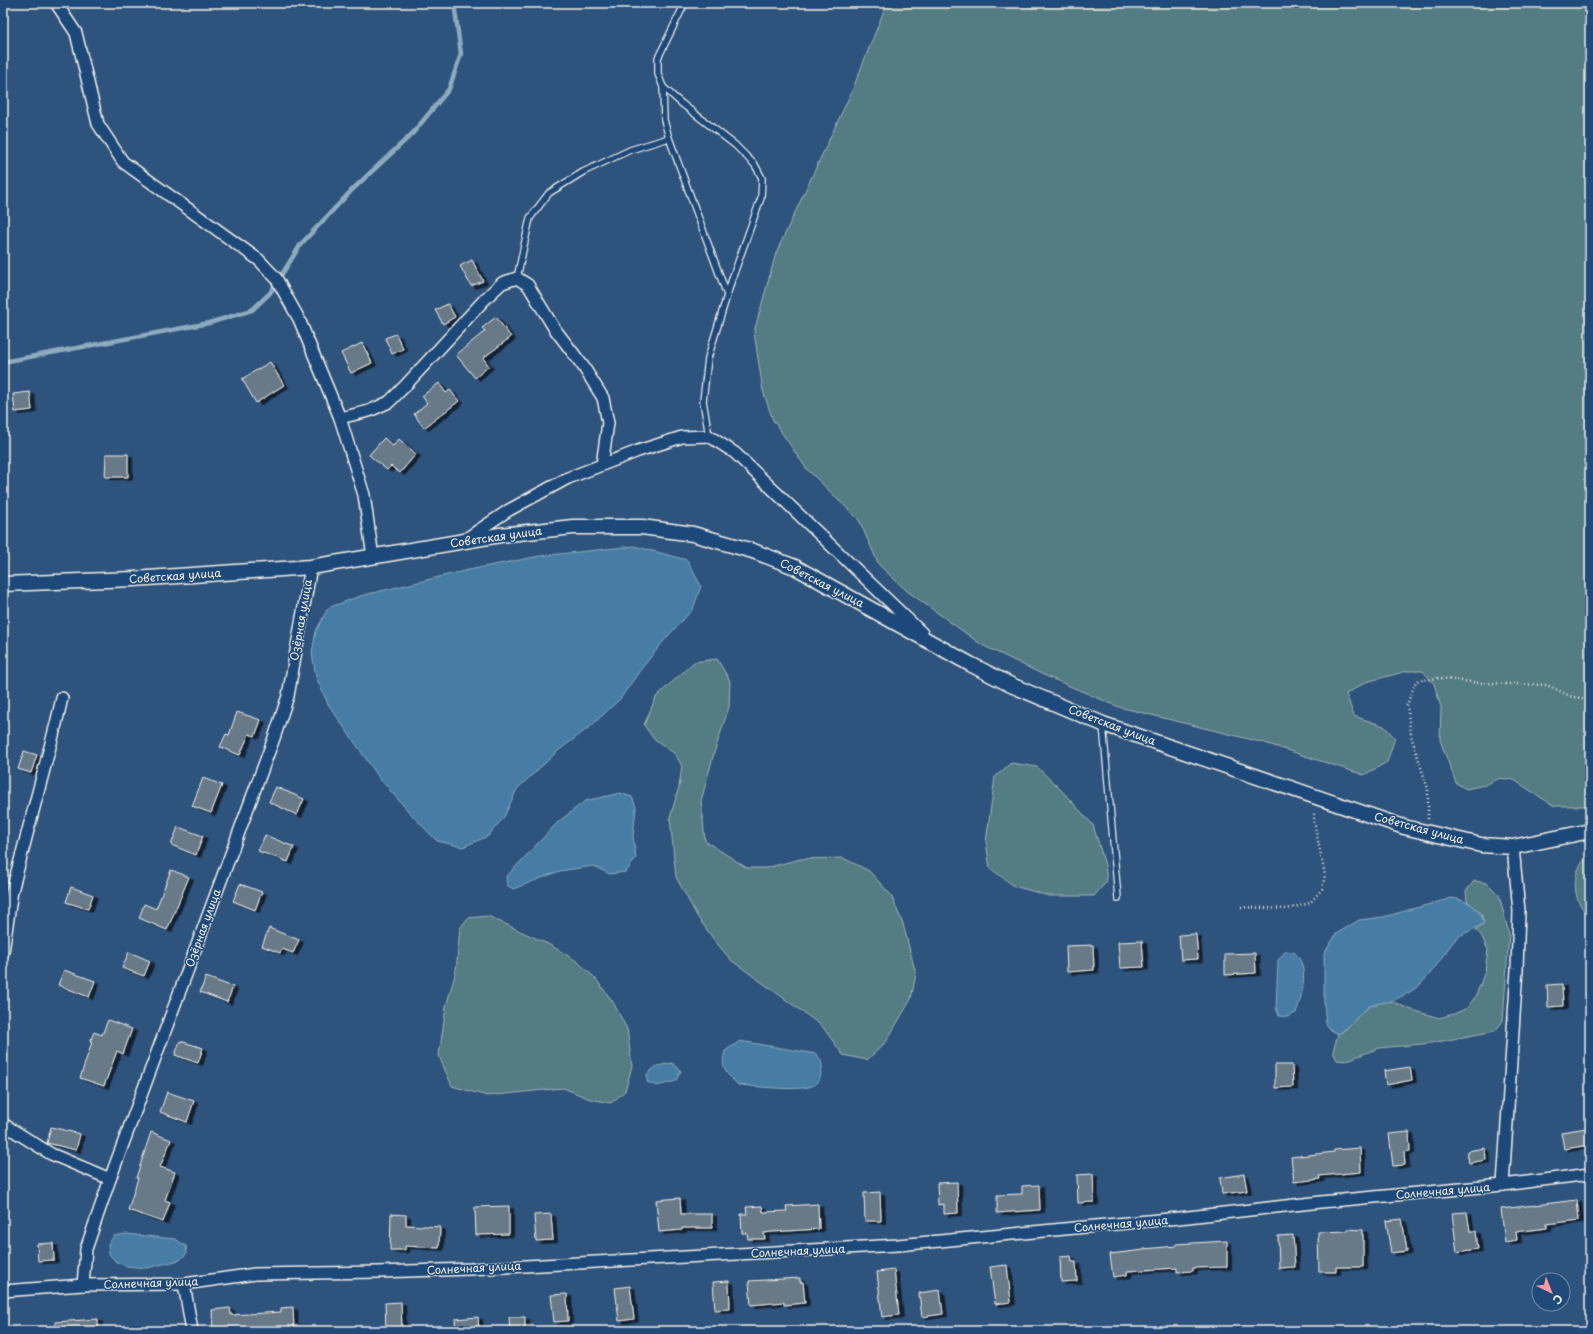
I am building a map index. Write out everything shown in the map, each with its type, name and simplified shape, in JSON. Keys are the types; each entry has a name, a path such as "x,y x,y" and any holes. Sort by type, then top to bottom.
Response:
{"street":[{"path":"56,3 76,33 98,124 123,162 259,260 276,278 299,319 340,418 364,494 373,557"},
{"path":"340,418 369,411 389,402 485,299 502,283 517,278 528,285 554,328 583,366 604,398 608,423 602,465"},
{"path":"462,542 509,510 568,478 682,437 709,436 735,452 930,641"},
{"name":"Советская улица","path":"3,584 133,579 311,567 500,535 573,527 642,527 693,534 753,550 795,567 1011,685 1103,724 1404,827 1481,845 1513,847 1590,831"},
{"name":"Озёрная улица","path":"83,1285 86,1249 110,1178 274,738 288,696 311,567"},
{"path":"3,952 12,891 62,698"},
{"path":"1503,1185 1519,919 1513,847"},
{"path":"3,1124 51,1154 110,1178"},
{"name":"Солнечная улица","path":"3,1291 83,1285 184,1284 255,1274 470,1269 898,1245 1503,1185 1590,1174"},
{"path":"184,1284 192,1331"}],"lane":[{"path":"685,3 658,58 658,74 663,87 664,120 669,138 727,295"},
{"path":"663,87 735,145 755,165 762,178 761,198 727,295 708,358 703,401 709,436"},
{"path":"517,278 530,218 549,194 583,172 630,150 669,138"},
{"path":"1103,724 1118,898"}],"path":[{"path":"1428,832 1428,789 1411,736 1407,705 1416,681 1439,678 1480,683 1547,685 1572,697 1590,699"},
{"path":"1241,907 1287,909 1310,903 1322,889 1325,875 1314,822 1314,796"}],"green space":[{"path":"887,3 1590,3 1590,806 1554,806 1514,780 1500,778 1485,785 1466,789 1456,783 1440,740 1441,707 1434,684 1423,671 1407,671 1366,682 1346,694 1354,716 1384,726 1395,738 1387,762 1364,775 1265,743 1119,707 1046,676 982,645 907,591 879,565 859,520 806,468 773,420 763,391 754,332 776,253 852,91"},
{"path":"717,659 730,681 729,707 714,753 701,801 705,841 747,868 766,868 800,859 843,858 869,871 891,895 903,924 916,974 911,999 886,1042 867,1060 843,1055 822,1026 731,960 697,916 676,877 670,818 679,787 682,766 675,754 653,738 644,725 656,697 694,662"},
{"path":"1011,763 1037,767 1061,790 1093,825 1105,865 1107,881 1094,896 1049,896 1014,886 990,868 986,842 995,777"},
{"path":"1590,856 1590,919 1578,900 1575,886 1579,868 1585,859"},
{"path":"1474,881 1487,883 1499,895 1509,934 1503,1021 1495,1031 1432,1043 1379,1048 1345,1061 1337,1060 1333,1052 1338,1034 1345,1030 1371,1005 1391,1001 1409,1009 1439,1018 1454,1014 1467,1008 1476,996 1485,971 1488,950 1481,935 1476,930 1484,923 1481,913 1467,901 1466,891"},
{"path":"488,916 552,946 578,962 595,978 613,1002 627,1029 632,1066 625,1091 611,1103 590,1099 563,1088 487,1096 452,1086 439,1056 446,1007 456,971 460,928 468,918"}],"water":[{"path":"634,546 687,560 701,586 693,609 667,637 641,669 620,699 591,726 558,751 517,789 504,817 488,836 463,847 437,841 380,779 328,704 316,677 312,653 316,631 328,608 360,596 468,570 540,556"},
{"path":"620,793 632,797 636,807 633,836 636,858 626,872 610,874 593,866 560,871 513,889 507,885 506,877 558,822 585,801"},
{"path":"1452,898 1468,903 1476,908 1484,923 1457,938 1429,975 1410,992 1388,1002 1370,1006 1347,1028 1338,1034 1331,1030 1326,1024 1324,1004 1324,954 1336,934 1359,920 1383,917"},
{"path":"1286,951 1294,952 1300,959 1304,980 1302,994 1296,1013 1288,1017 1279,1016 1276,1008 1278,960"},
{"path":"740,1041 816,1054 821,1060 822,1065 819,1081 810,1087 791,1089 738,1085 727,1074 723,1062 725,1051"},
{"path":"672,1063 681,1071 676,1081 657,1086 647,1082 647,1074 657,1066"},
{"path":"126,1234 175,1239 186,1246 187,1253 180,1260 147,1268 127,1266 116,1262 109,1254 108,1244 114,1236"}],"building":[{"path":"472,260 483,281 471,286 460,266"},
{"path":"448,304 455,317 443,324 435,310"},
{"path":"496,317 511,337 483,358 489,366 475,378 456,355 485,331 482,328"},
{"path":"396,334 403,349 392,354 385,338"},
{"path":"362,343 372,363 351,373 341,353"},
{"path":"270,362 284,385 256,403 242,379"},
{"path":"439,383 446,393 450,390 459,401 424,428 414,414 427,403 422,396"},
{"path":"30,392 32,410 15,412 13,394"},
{"path":"384,438 393,446 399,439 416,454 400,473 391,466 387,470 369,455"},
{"path":"106,454 128,454 128,477 105,477"},
{"path":"237,712 261,720 255,736 249,734 240,755 220,747 226,734 229,735"},
{"path":"24,751 37,755 31,773 18,769"},
{"path":"203,778 222,785 211,813 192,806"},
{"path":"276,787 304,799 297,815 269,802"},
{"path":"178,827 203,836 196,855 171,845"},
{"path":"265,835 294,847 288,862 258,851"},
{"path":"171,870 189,877 167,930 139,918 144,904 156,909"},
{"path":"240,884 262,892 255,910 233,901"},
{"path":"71,887 93,895 88,909 66,902"},
{"path":"269,928 299,940 293,953 282,949 280,953 262,946"},
{"path":"1196,934 1198,959 1181,960 1179,935"},
{"path":"1142,941 1144,967 1120,968 1118,942"},
{"path":"1093,945 1094,970 1067,972 1066,946"},
{"path":"129,952 150,961 144,976 122,968"},
{"path":"1255,953 1256,973 1225,975 1225,954"},
{"path":"64,970 95,981 89,997 58,985"},
{"path":"206,977 233,987 227,1002 200,992"},
{"path":"1562,984 1563,1006 1548,1007 1547,985"},
{"path":"108,1020 132,1029 123,1054 117,1051 104,1086 80,1078 94,1032 102,1035"},
{"path":"180,1041 203,1048 198,1063 175,1055"},
{"path":"1275,1065 1292,1065 1293,1087 1275,1088"},
{"path":"1410,1067 1412,1080 1386,1085 1384,1071"},
{"path":"167,1092 194,1101 187,1122 160,1112"},
{"path":"51,1127 80,1134 76,1150 47,1143"},
{"path":"1587,1128 1590,1145 1564,1149 1561,1132"},
{"path":"151,1132 171,1140 160,1167 175,1172 165,1200 170,1202 163,1222 128,1210 138,1178 136,1178"},
{"path":"1409,1132 1410,1151 1404,1152 1405,1165 1393,1166 1389,1134"},
{"path":"1360,1148 1361,1172 1319,1176 1320,1179 1294,1182 1291,1157 1334,1152 1334,1150"},
{"path":"1485,1148 1486,1160 1469,1163 1467,1151"},
{"path":"1093,1174 1094,1202 1078,1203 1077,1175"},
{"path":"1244,1174 1247,1191 1222,1194 1220,1178"},
{"path":"957,1182 958,1213 944,1214 944,1204 938,1205 937,1183"},
{"path":"1039,1185 1040,1210 997,1213 997,1195 1022,1194 1022,1186"},
{"path":"880,1192 881,1221 865,1221 864,1193"},
{"path":"680,1198 681,1214 712,1214 712,1228 682,1228 682,1230 659,1232 656,1200"},
{"path":"1577,1200 1579,1220 1547,1224 1547,1228 1516,1232 1517,1240 1505,1242 1501,1209"},
{"path":"818,1204 819,1229 764,1233 765,1239 748,1239 747,1233 742,1233 741,1214 747,1214 746,1207 762,1206 763,1212 787,1211 786,1206"},
{"path":"509,1206 509,1234 476,1235 475,1207"},
{"path":"1467,1212 1470,1231 1476,1231 1478,1249 1457,1252 1452,1213"},
{"path":"391,1214 406,1215 406,1225 440,1227 439,1248 405,1246 405,1250 390,1250"},
{"path":"551,1214 553,1240 536,1241 534,1215"},
{"path":"1402,1219 1407,1251 1391,1253 1386,1221"},
{"path":"1348,1229 1363,1230 1363,1267 1336,1267 1336,1272 1319,1272 1318,1232 1348,1231"},
{"path":"1293,1235 1295,1267 1279,1268 1278,1236"},
{"path":"1227,1241 1227,1267 1193,1268 1193,1271 1177,1272 1177,1268 1127,1271 1127,1275 1113,1277 1110,1254 1176,1246 1176,1244"},
{"path":"53,1243 54,1260 38,1261 37,1244"},
{"path":"1071,1256 1072,1262 1076,1262 1077,1281 1061,1282 1060,1257"},
{"path":"1007,1265 1011,1302 995,1304 990,1267"},
{"path":"894,1270 899,1315 882,1317 877,1272"},
{"path":"800,1278 800,1282 803,1282 805,1303 784,1305 784,1302 751,1305 749,1281"},
{"path":"729,1281 730,1309 715,1310 713,1282"},
{"path":"630,1286 634,1319 619,1321 615,1288"},
{"path":"940,1290 943,1314 922,1317 919,1293"},
{"path":"567,1294 568,1321 554,1322 551,1295"},
{"path":"401,1302 402,1331 386,1331 385,1303"},
{"path":"293,1307 294,1331 213,1331 212,1310 230,1308 231,1315 281,1312 281,1308"},
{"path":"478,1317 479,1331 456,1331 455,1319"},
{"path":"509,1317 525,1317 525,1331 510,1331"},
{"path":"98,1319 98,1331 55,1331 55,1322"}],"waterway":[{"path":"3,362 209,323 252,310 270,293 301,244 353,189 413,133 449,89 461,54 454,3"}]}
